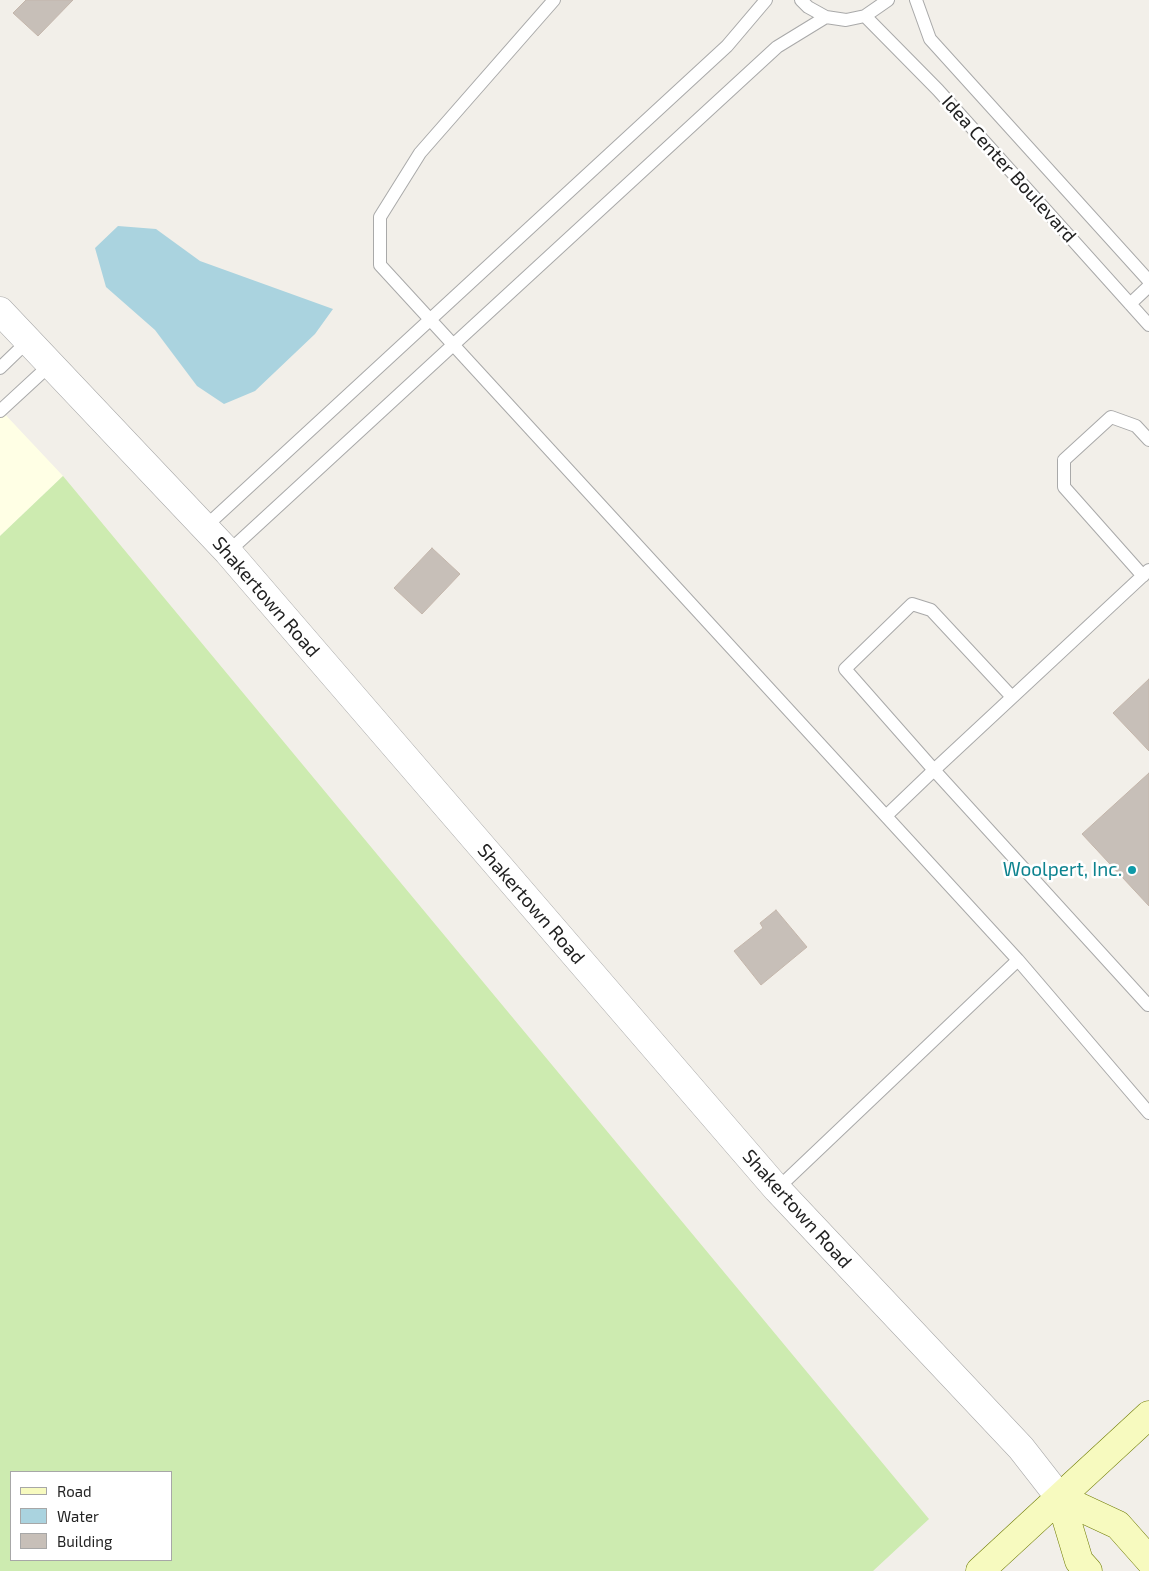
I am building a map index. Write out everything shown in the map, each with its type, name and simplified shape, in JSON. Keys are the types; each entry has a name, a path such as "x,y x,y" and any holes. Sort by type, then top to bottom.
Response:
{"main road":[{"path":"980,1571 1149,1415"},
{"path":"1060,1498 1118,1526 1149,1560"},
{"path":"1060,1498 1078,1561 1088,1571"}],"street":[{"name":"Shakertown Road","path":"0,311 228,552 777,1189 1021,1448 1060,1498"}],"lane":[{"path":"554,0 420,153 380,217 380,265 1018,960 1149,1113"},
{"path":"205,527 727,46 766,0"},
{"path":"801,0 808,7 826,17 846,20 865,16 888,0"},
{"name":"Idea Center Boulevard","path":"916,0 930,38 1149,281"},
{"name":"Idea Center Boulevard","path":"865,16 938,90 1149,325"},
{"path":"228,552 777,47 826,17"},
{"path":"1130,304 1149,286"},
{"path":"0,368 28,341"},
{"path":"0,412 51,364"},
{"path":"886,816 1146,573 1064,487 1064,460 1111,417 1136,426 1149,440"},
{"path":"1012,697 931,610 912,604 845,669 934,770 1149,1006"},
{"path":"777,1189 1018,960"}],"shaded area":[{"path":"0,409 63,476 0,536"}],"green space":[{"path":"63,476 929,1519 873,1571 0,1571 0,536"}],"water":[{"path":"118,226 156,229 200,261 333,309 315,334 255,391 224,404 197,386 155,330 106,287 95,248"}],"building":[{"path":"26,0 73,0 38,36 13,13"},
{"path":"432,548 460,574 422,614 394,588"},
{"path":"1149,679 1149,751 1113,713"},
{"name":"Woolpert, Inc.","path":"1149,773 1149,906 1082,834"},
{"path":"776,910 807,947 761,985 734,951 763,928 760,923"}],"place":[{"name":"Woolpert, Inc.","path":"1132,870"}]}
